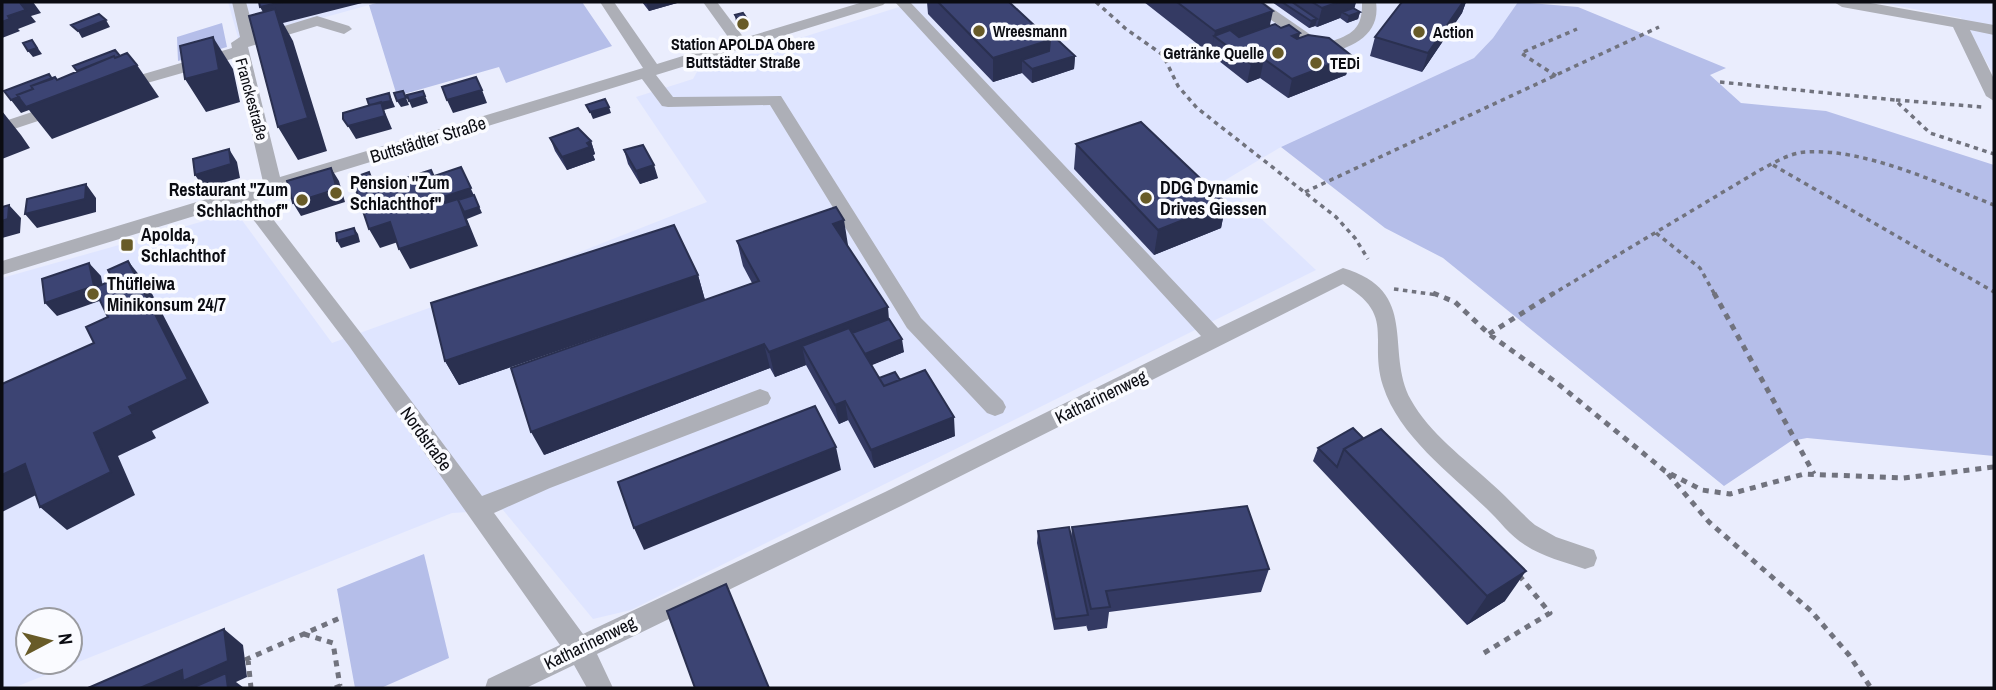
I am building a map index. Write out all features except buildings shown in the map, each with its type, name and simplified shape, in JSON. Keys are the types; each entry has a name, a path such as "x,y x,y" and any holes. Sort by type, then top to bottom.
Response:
{"street":[{"path":"239,2 248,38 240,46"},
{"path":"607,2 667,102 775,100 914,323 995,407"},
{"path":"710,2 741,44"},
{"name":"Buttstädter Straße","path":"2,268 878,2"},
{"path":"902,2 1217,340"},
{"path":"1253,2 1322,50 1357,36 1367,28 1371,13 1369,2"},
{"path":"1842,2 1994,30"},
{"path":"240,46 317,21 344,29"},
{"path":"1959,23 1994,96"},
{"name":"Franckestraße","path":"104,91 240,46 273,187"},
{"path":"2,128 78,100"},
{"name":"Nordstraße","path":"244,195 356,341 594,671 600,688"},
{"name":"Katharinenweg","path":"498,688 893,499 1343,275 1368,289"},
{"path":"1368,289 1377,295 1387,311 1393,386 1404,408 1444,453 1535,539 1586,558"},
{"path":"477,509 542,481 760,398"}],"path":[{"path":"1096,2 1112,19 1162,54 1170,64 1177,84 1195,107 1242,147 1305,192 1359,241 1368,259"},
{"path":"1305,192 1659,27"},
{"path":"1556,76 1521,54 1577,29"},
{"path":"1720,82 1994,107"},
{"path":"1895,100 1930,133 1994,154"},
{"path":"1489,334 1773,165 1803,152 1823,153 1881,166 1937,183 1994,205"},
{"path":"1773,165 1994,292"},
{"path":"1656,233 1700,268 1814,474"},
{"path":"1368,289 1382,287 1432,293 1455,302 1489,334 1557,383 1665,471 1710,522 1811,611 1849,655 1871,688"},
{"path":"1665,471 1702,490 1730,494 1804,474 1903,478 1994,467"},
{"path":"1484,653 1550,613 1514,569"},
{"path":"251,688 246,659 342,617"},
{"path":"304,634 333,643 340,686"}],"shaded area":[{"path":"228,2 380,2 239,41"},
{"path":"380,2 582,2 612,46 506,83 499,67 397,96 369,5"},
{"path":"915,2 1518,2 1493,38 1474,58 1281,147 1222,182 1316,270 631,610 593,619 503,510 452,513 84,660 84,606 14,606 14,676 43,676 13,688 2,688 2,278 236,212 332,343 529,272 707,202 636,97 693,79 698,70"},
{"path":"1518,2 1578,7 1726,68 1710,75 1741,103 1826,111 1994,165 1994,456 1807,438 1791,441 1724,486 1443,258 1385,228 1281,147 1474,58 1493,38"},
{"path":"1877,2 1994,2 1994,75 1961,18"},
{"path":"222,23 227,47 178,61 177,37"},
{"path":"424,554 449,658 381,688 355,688 337,589"}],"place":[{"name":"Station APOLDA Obere Buttstädter Straße","path":"743,24"},
{"name":"Wreesmann","path":"979,31"},
{"name":"Action","path":"1419,32"},
{"name":"Getränke Quelle","path":"1278,53"},
{"name":"TEDi","path":"1316,63"},
{"name":"Pension \"Zum Schlachthof\"","path":"336,193"},
{"name":"DDG Dynamic Drives Giessen","path":"1146,198"},
{"name":"Restaurant \"Zum Schlachthof\"","path":"302,200"},
{"name":"Apolda, Schlachthof","path":"127,245"},
{"name":"Thüfleiwa Minikonsum 24/7","path":"93,294"}]}
